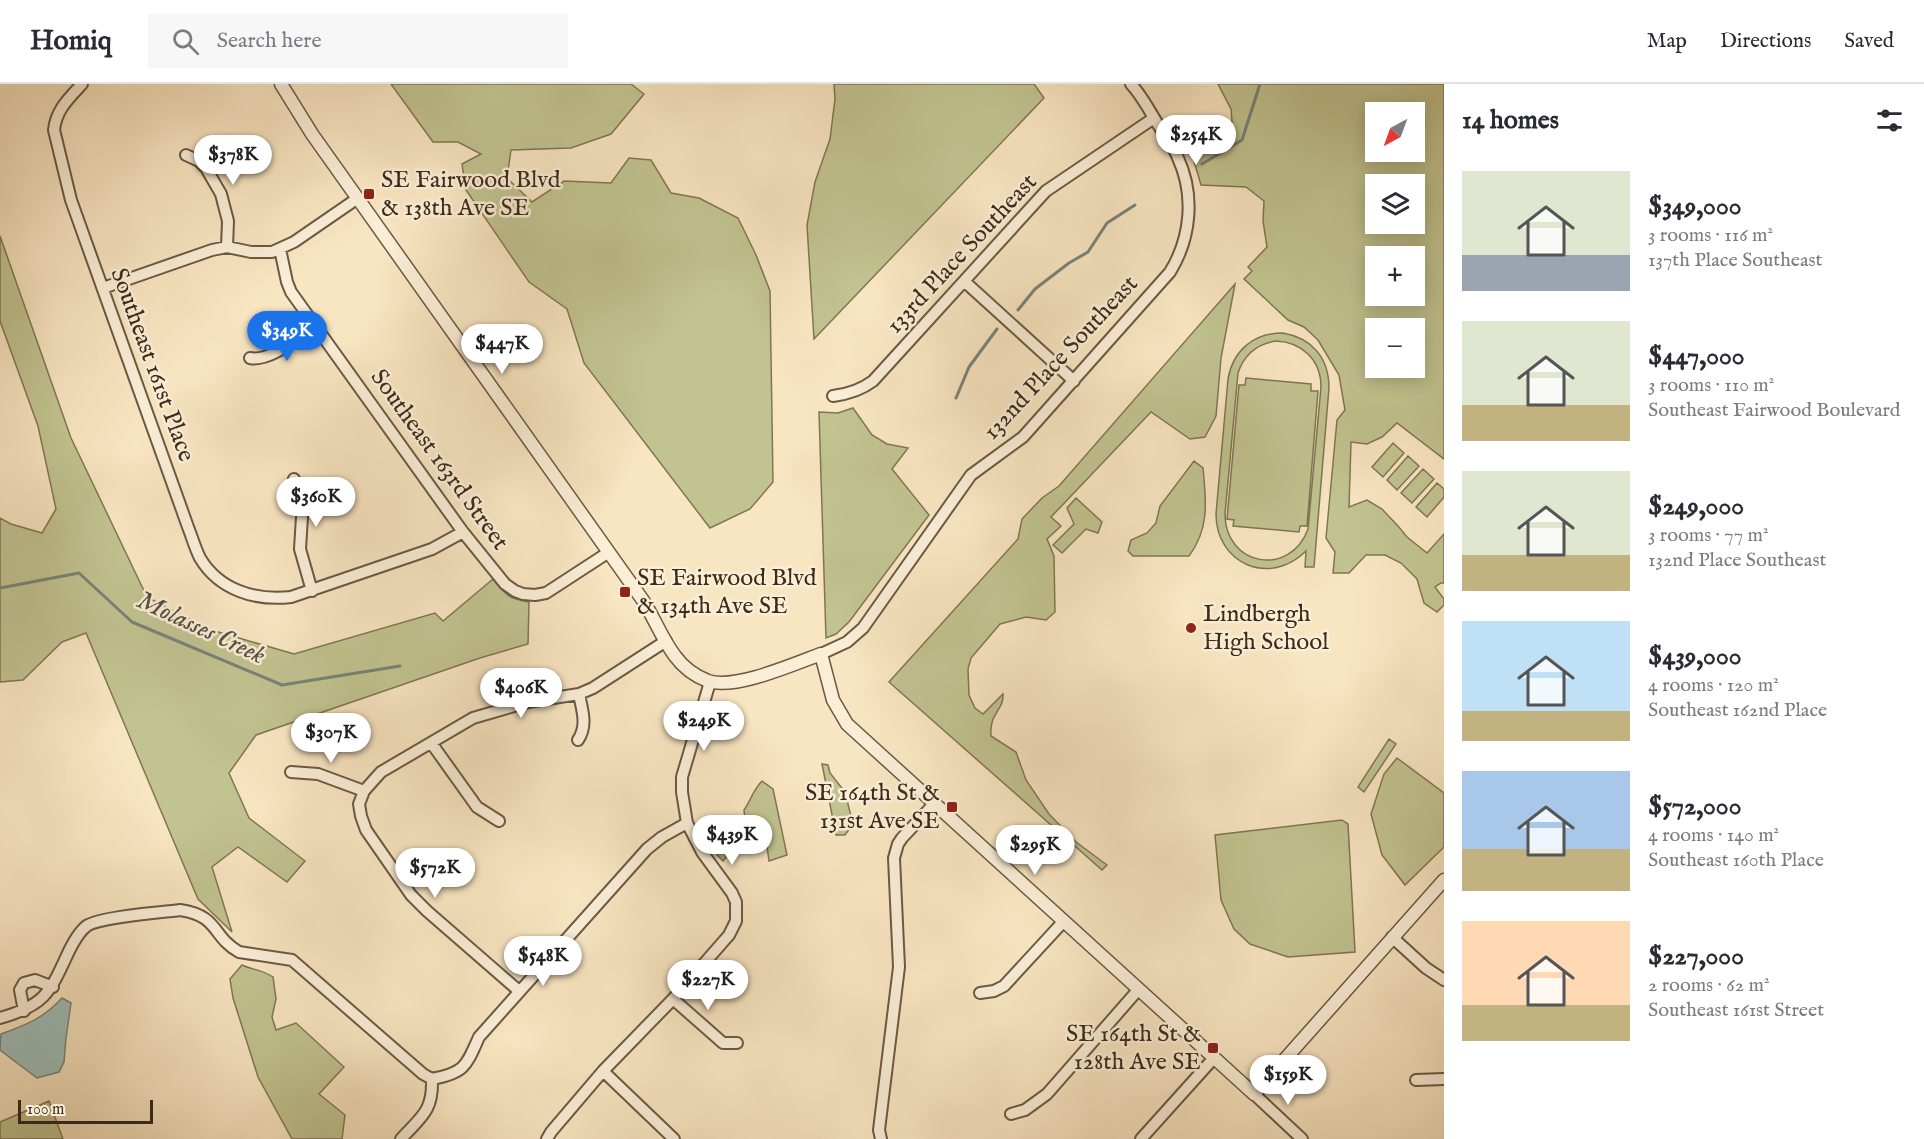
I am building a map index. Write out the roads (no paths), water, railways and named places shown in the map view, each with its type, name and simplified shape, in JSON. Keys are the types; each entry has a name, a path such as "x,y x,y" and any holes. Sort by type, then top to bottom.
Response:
{"street":[{"name":"Southeast 161st Place","path":"82,84 61,109 54,130 70,200 199,555 213,575 242,593 267,598 282,598 312,591"},
{"path":"281,84 312,134 642,599 681,663 696,675 710,682 682,777 682,792 687,823 702,852 732,893 736,921 729,935 673,999 603,1071 551,1132 548,1139"},
{"name":"132nd Place Southeast","path":"710,682 725,683 745,680 821,654 847,642 863,628 971,475 1023,437 1170,272 1180,256 1188,227 1190,202 1178,157 1140,94 1131,84"},
{"name":"133rd Place Southeast","path":"833,396 863,389 873,381 1046,191 1154,118"},
{"path":"186,155 199,161 206,168 221,194 228,221 227,248"},
{"path":"103,288 212,250 227,248 261,253 273,252 294,242 358,198"},
{"name":"Southeast 163rd Street","path":"280,249 291,292 462,532 505,584 523,594 546,593 609,552"},
{"path":"964,281 1074,381"},
{"path":"250,358 258,360 271,355 315,326"},
{"path":"294,479 303,501 300,549 312,591 432,549 462,532"},
{"path":"519,991 411,895 366,830 360,804 363,791 381,772 473,718 528,702 579,694 593,688 666,641"},
{"path":"821,654 833,700 847,723 1254,1094 1296,1137"},
{"path":"578,740 584,732 585,723 579,694"},
{"path":"432,744 477,807 499,821"},
{"path":"291,772 318,774 363,791"},
{"path":"880,1134 899,967 894,858 902,838 934,804"},
{"path":"0,1018 24,1011 53,987 74,941 87,926 117,919 180,910 191,912 210,921 231,948 239,952 292,960 423,1074 432,1079 449,1076 459,1072 466,1064 479,1037 647,849 662,837 687,823"},
{"path":"1254,1094 1444,880"},
{"path":"980,993 994,991 1004,986 1063,922"},
{"path":"1392,937 1426,968 1444,980"},
{"path":"24,1011 20,990 24,983 35,980 53,987"},
{"path":"1011,1114 1025,1110 1047,1094 1138,990"},
{"path":"673,999 723,1043 737,1043"},
{"path":"1142,1139 1213,1059"},
{"path":"603,1071 674,1139"},
{"path":"401,1139 429,1108 433,1096 432,1079"},
{"path":"1416,1080 1444,1080"}],"water":[{"path":"62,998 71,1003 64,1062 59,1072 37,1078 0,1050 1,1034 34,1020"}],"waterway":[{"name":"Molasses Creek","path":"1202,164 1242,140 1260,84"},
{"name":"Molasses Creek","path":"1018,310 1035,289 1069,263 1088,252 1107,223 1135,205"},
{"name":"Molasses Creek","path":"956,398 969,367 997,329"},
{"name":"Molasses Creek","path":"0,588 79,573 132,622 282,685 400,666"}],"place":[{"name":"SE Fairwood Blvd & 138th Ave SE","path":"369,194"},
{"name":"SE Fairwood Blvd & 134th Ave SE","path":"625,592"},
{"name":"Lindbergh High School","path":"1191,628"},
{"name":"SE 164th St & 131st Ave SE","path":"952,807"},
{"name":"SE 164th St & 128th Ave SE","path":"1213,1048"}]}
